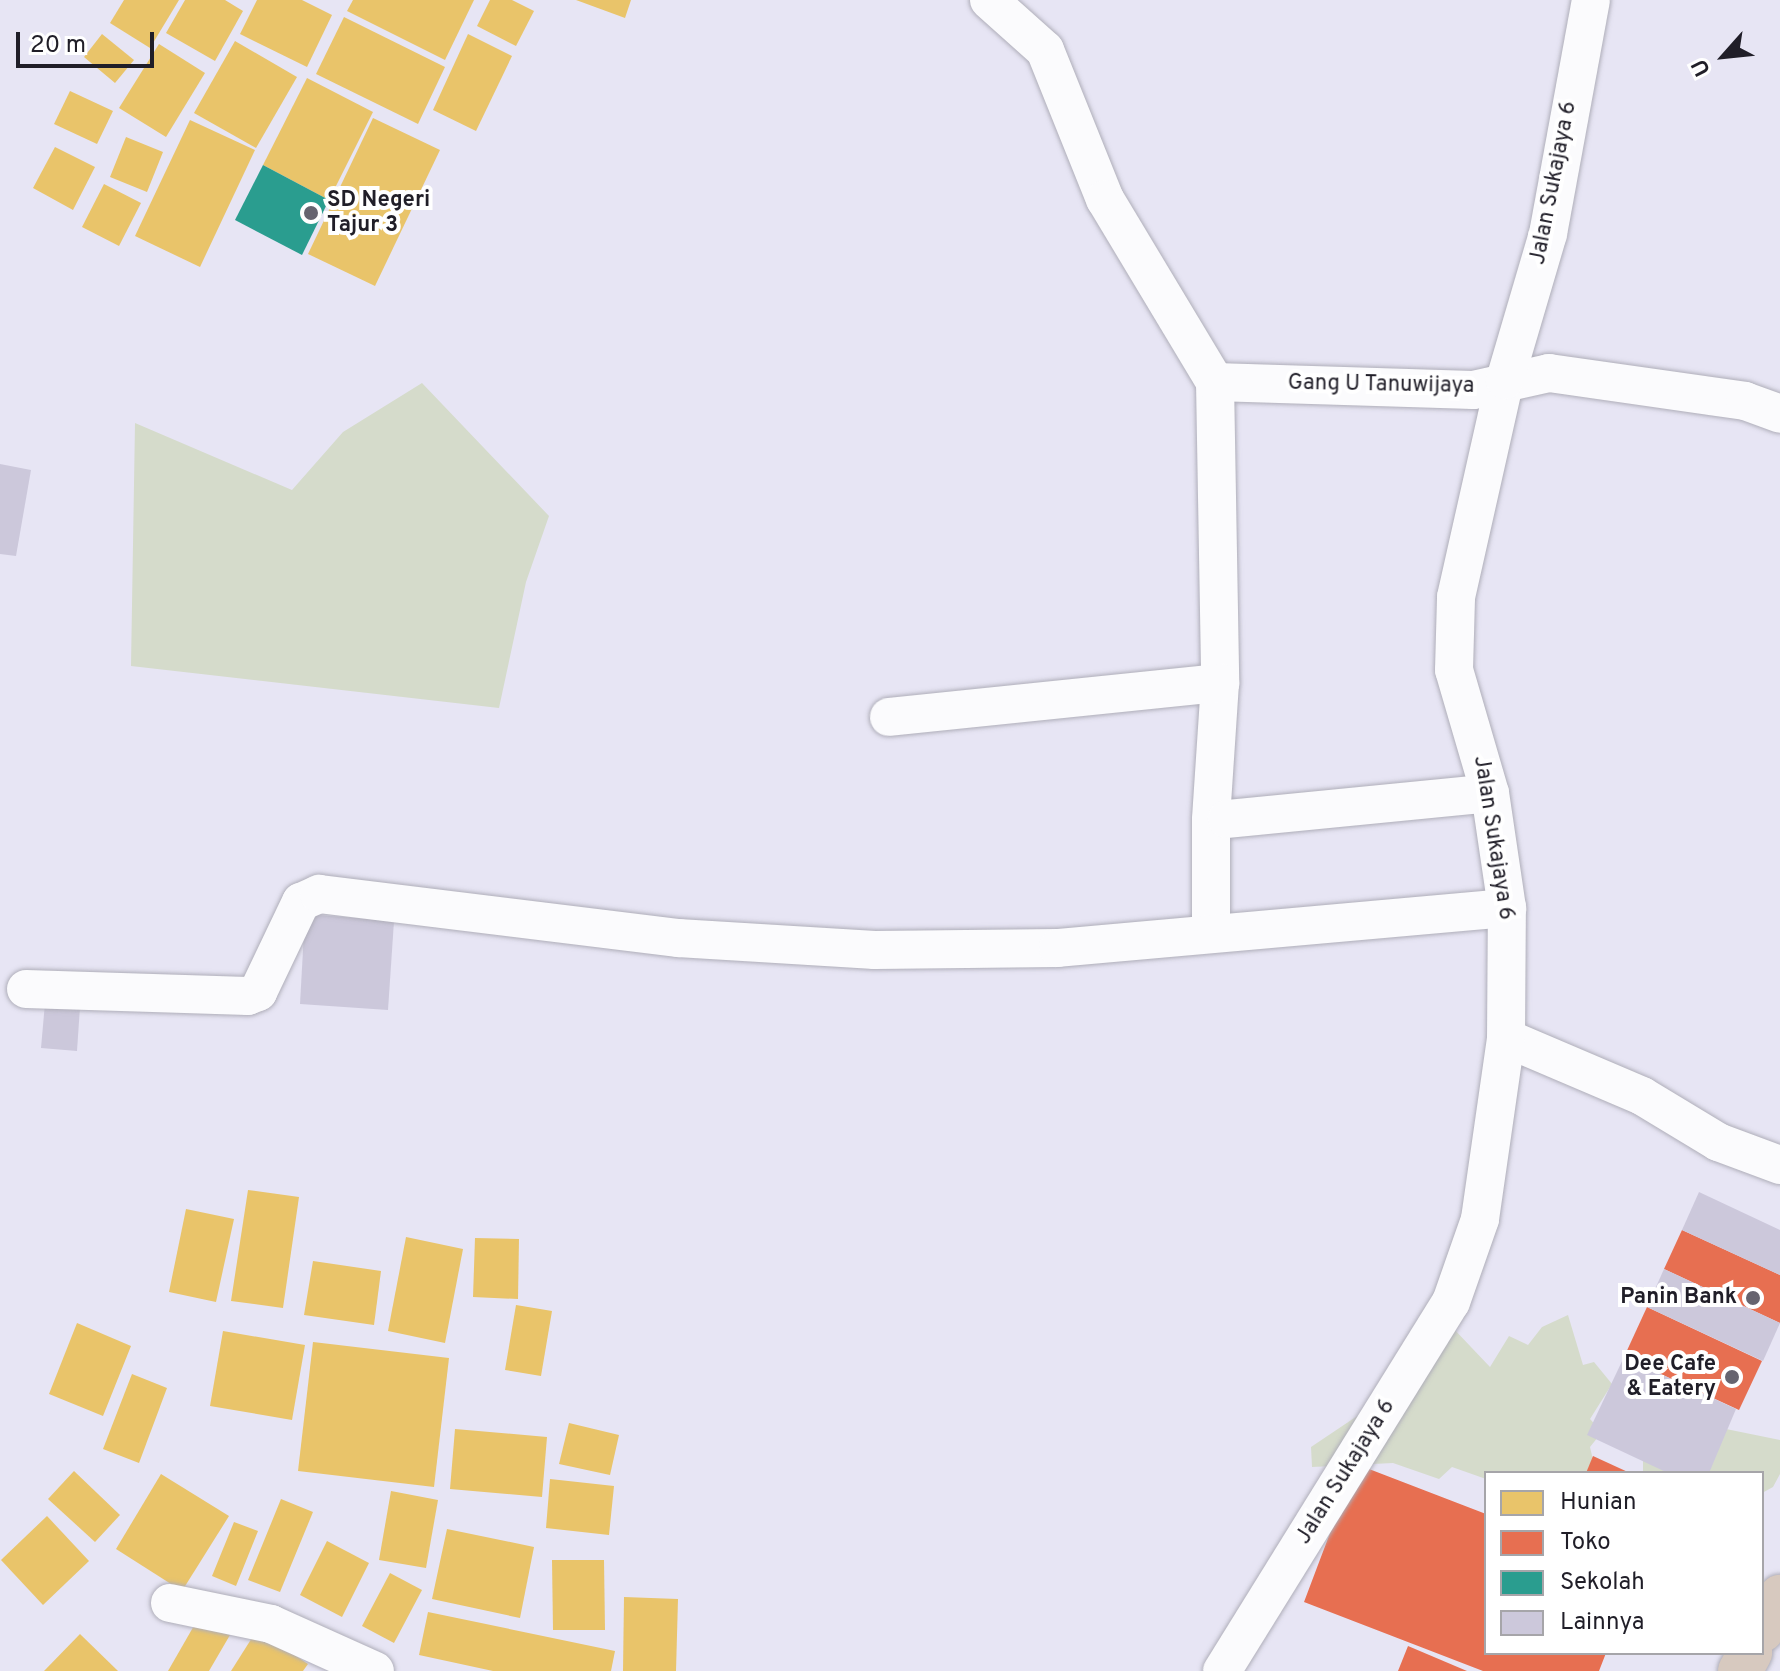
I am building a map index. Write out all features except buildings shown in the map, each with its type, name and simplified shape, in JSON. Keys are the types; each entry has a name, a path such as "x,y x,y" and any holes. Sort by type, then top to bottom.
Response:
{"highway":[{"path":"1764,1626 1780,1597"}],"street":[{"path":"989,0 1045,50 1105,199 1215,382 1220,683 1211,820 1211,933"},
{"name":"Jalan Sukajaya 6","path":"1222,1671 1451,1302 1480,1219 1506,1038 1507,908 1490,793 1454,670 1453,629 1505,380 1548,234 1591,0"},
{"name":"Gang U Tanuwijaya","path":"1215,382 1473,390 1505,380 1549,373 1745,401 1780,414"},
{"path":"889,717 1220,683"},
{"path":"1227,819 1490,793"},
{"path":"26,989 248,996 258,992 301,902 319,894 678,938 875,950 1058,948 1507,908"},
{"path":"1506,1038 1642,1096 1718,1142 1780,1165"},
{"path":"170,1603 271,1624 375,1671"}],"green space":[{"path":"422,383 549,516 526,582 499,708 131,666 135,423 292,490 343,432"},
{"path":"1568,1315 1583,1365 1594,1362 1612,1384 1590,1419 1602,1432 1590,1447 1596,1471 1484,1471 1484,1478 1452,1467 1439,1479 1393,1463 1312,1467 1311,1447 1390,1394 1452,1327 1490,1367 1509,1336 1528,1345 1542,1327"},
{"path":"1726,1429 1780,1440 1780,1474 1773,1487 1764,1492 1764,1471 1643,1471 1643,1450"}],"place":[{"name":"SD Negeri Tajur 3","path":"311,213"},
{"name":"Panin Bank","path":"1753,1298"},
{"name":"Dee Cafe & Eatery","path":"1732,1377"}]}
